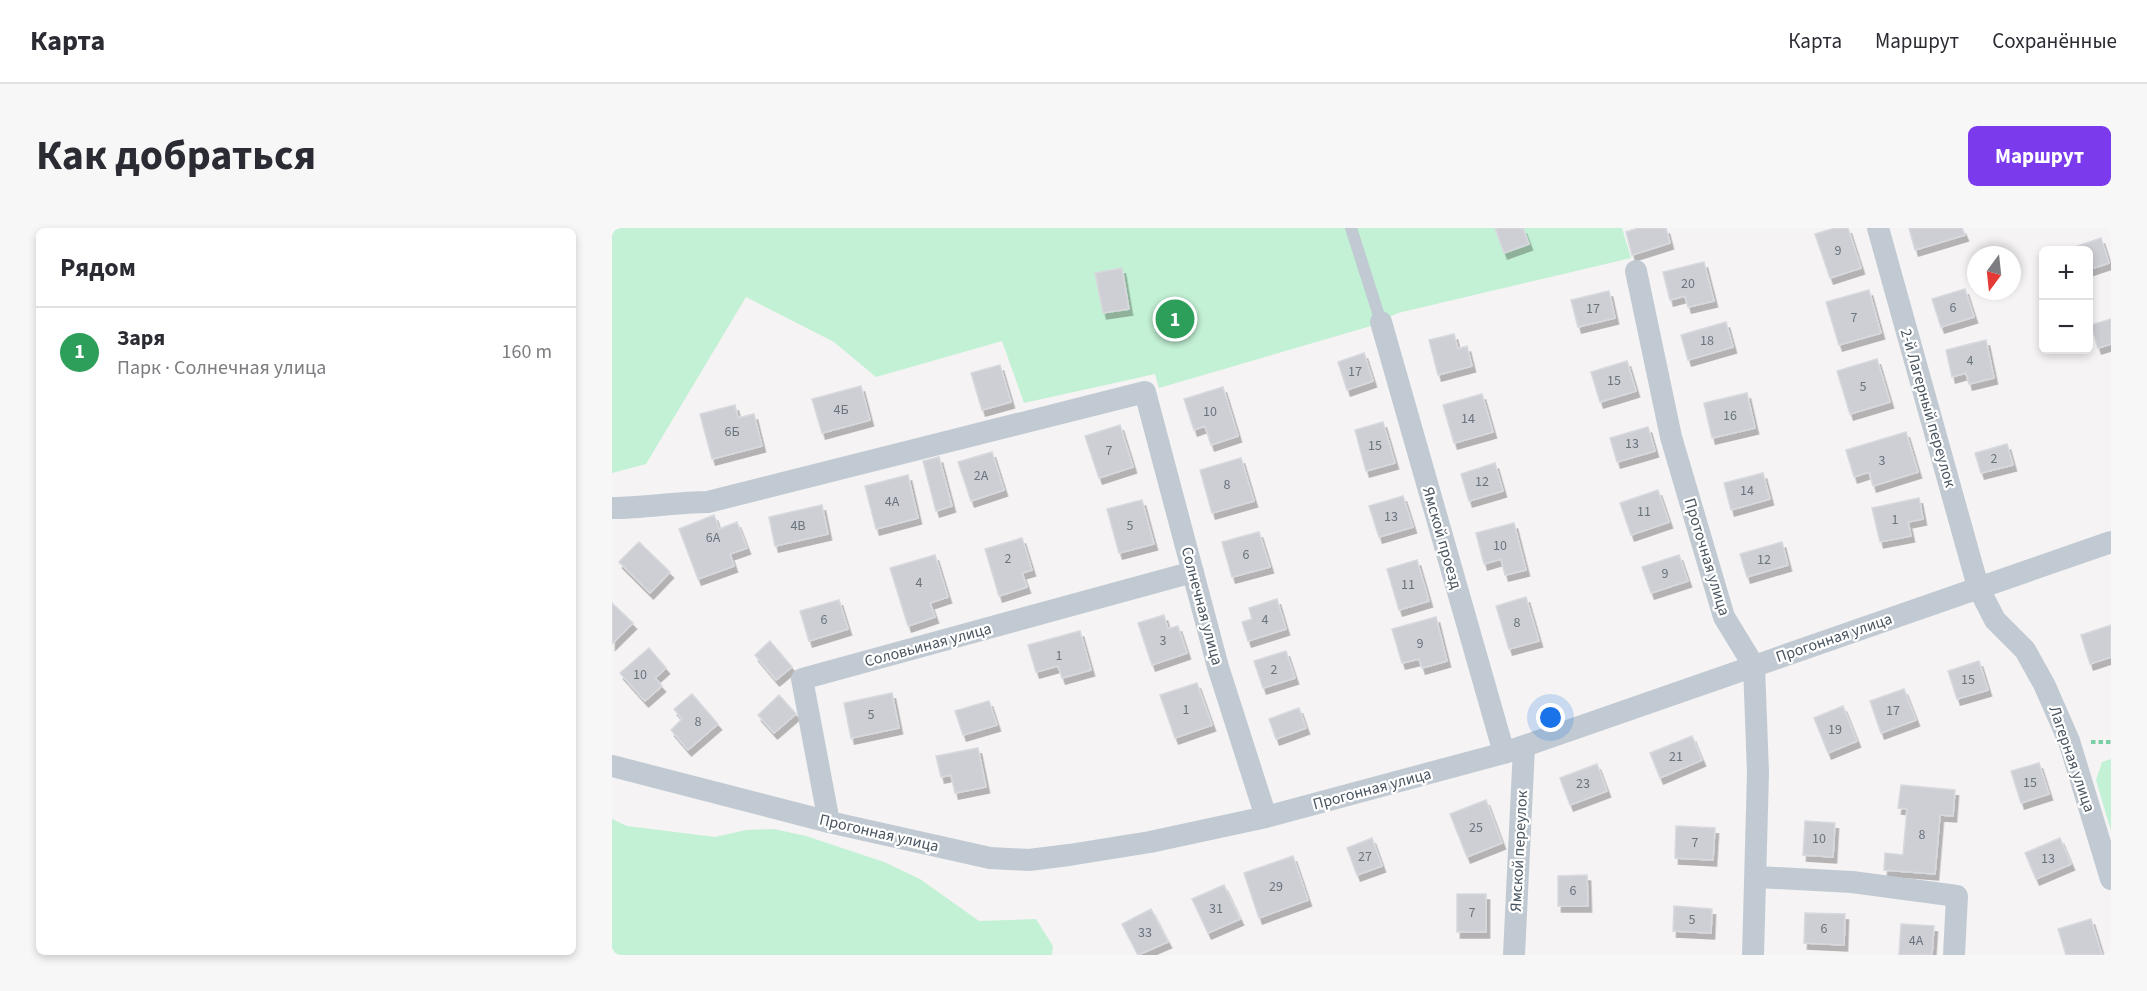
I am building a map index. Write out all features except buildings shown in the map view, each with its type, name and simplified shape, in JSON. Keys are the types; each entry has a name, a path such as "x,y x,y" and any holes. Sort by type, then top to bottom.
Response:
{"street":[{"name":"2-й Лагерный переулок","path":"1878,228 1978,587"},
{"name":"Проточная улица","path":"1636,271 1671,437 1724,617 1754,666 1758,773 1754,955"},
{"name":"Ямской проезд","path":"1381,322 1514,750"},
{"name":"Солнечная улица","path":"612,508 654,508 674,502 708,502 1144,392 1218,667 1266,817"},
{"name":"Прогонная улица","path":"612,766 829,822 990,858 1029,860 1150,842 1266,817 1514,750 2111,542"},
{"name":"Соловьиная улица","path":"829,822 802,680 1193,572"},
{"name":"Лагерная улица","path":"1978,587 1995,620 2025,650 2044,684 2069,741 2111,879"},
{"name":"Ямской переулок","path":"1514,750 1514,955"},
{"path":"1757,877 1852,882 1957,896 1953,955"}],"lane":[{"path":"1351,228 1381,322"}],"green space":[{"path":"612,228 1622,228 1631,258 1398,313 1371,326 1159,388 1155,374 1024,403 1002,341 876,377 834,342 746,297 646,464 612,473"},
{"path":"2111,759 2111,831 2096,780 2102,762"},
{"path":"612,819 627,826 715,837 746,830 774,829 806,836 884,862 920,879 979,921 1036,919 1053,946 1052,955 612,955"}],"place":[{"name":"Заря","path":"1175,319"}]}
